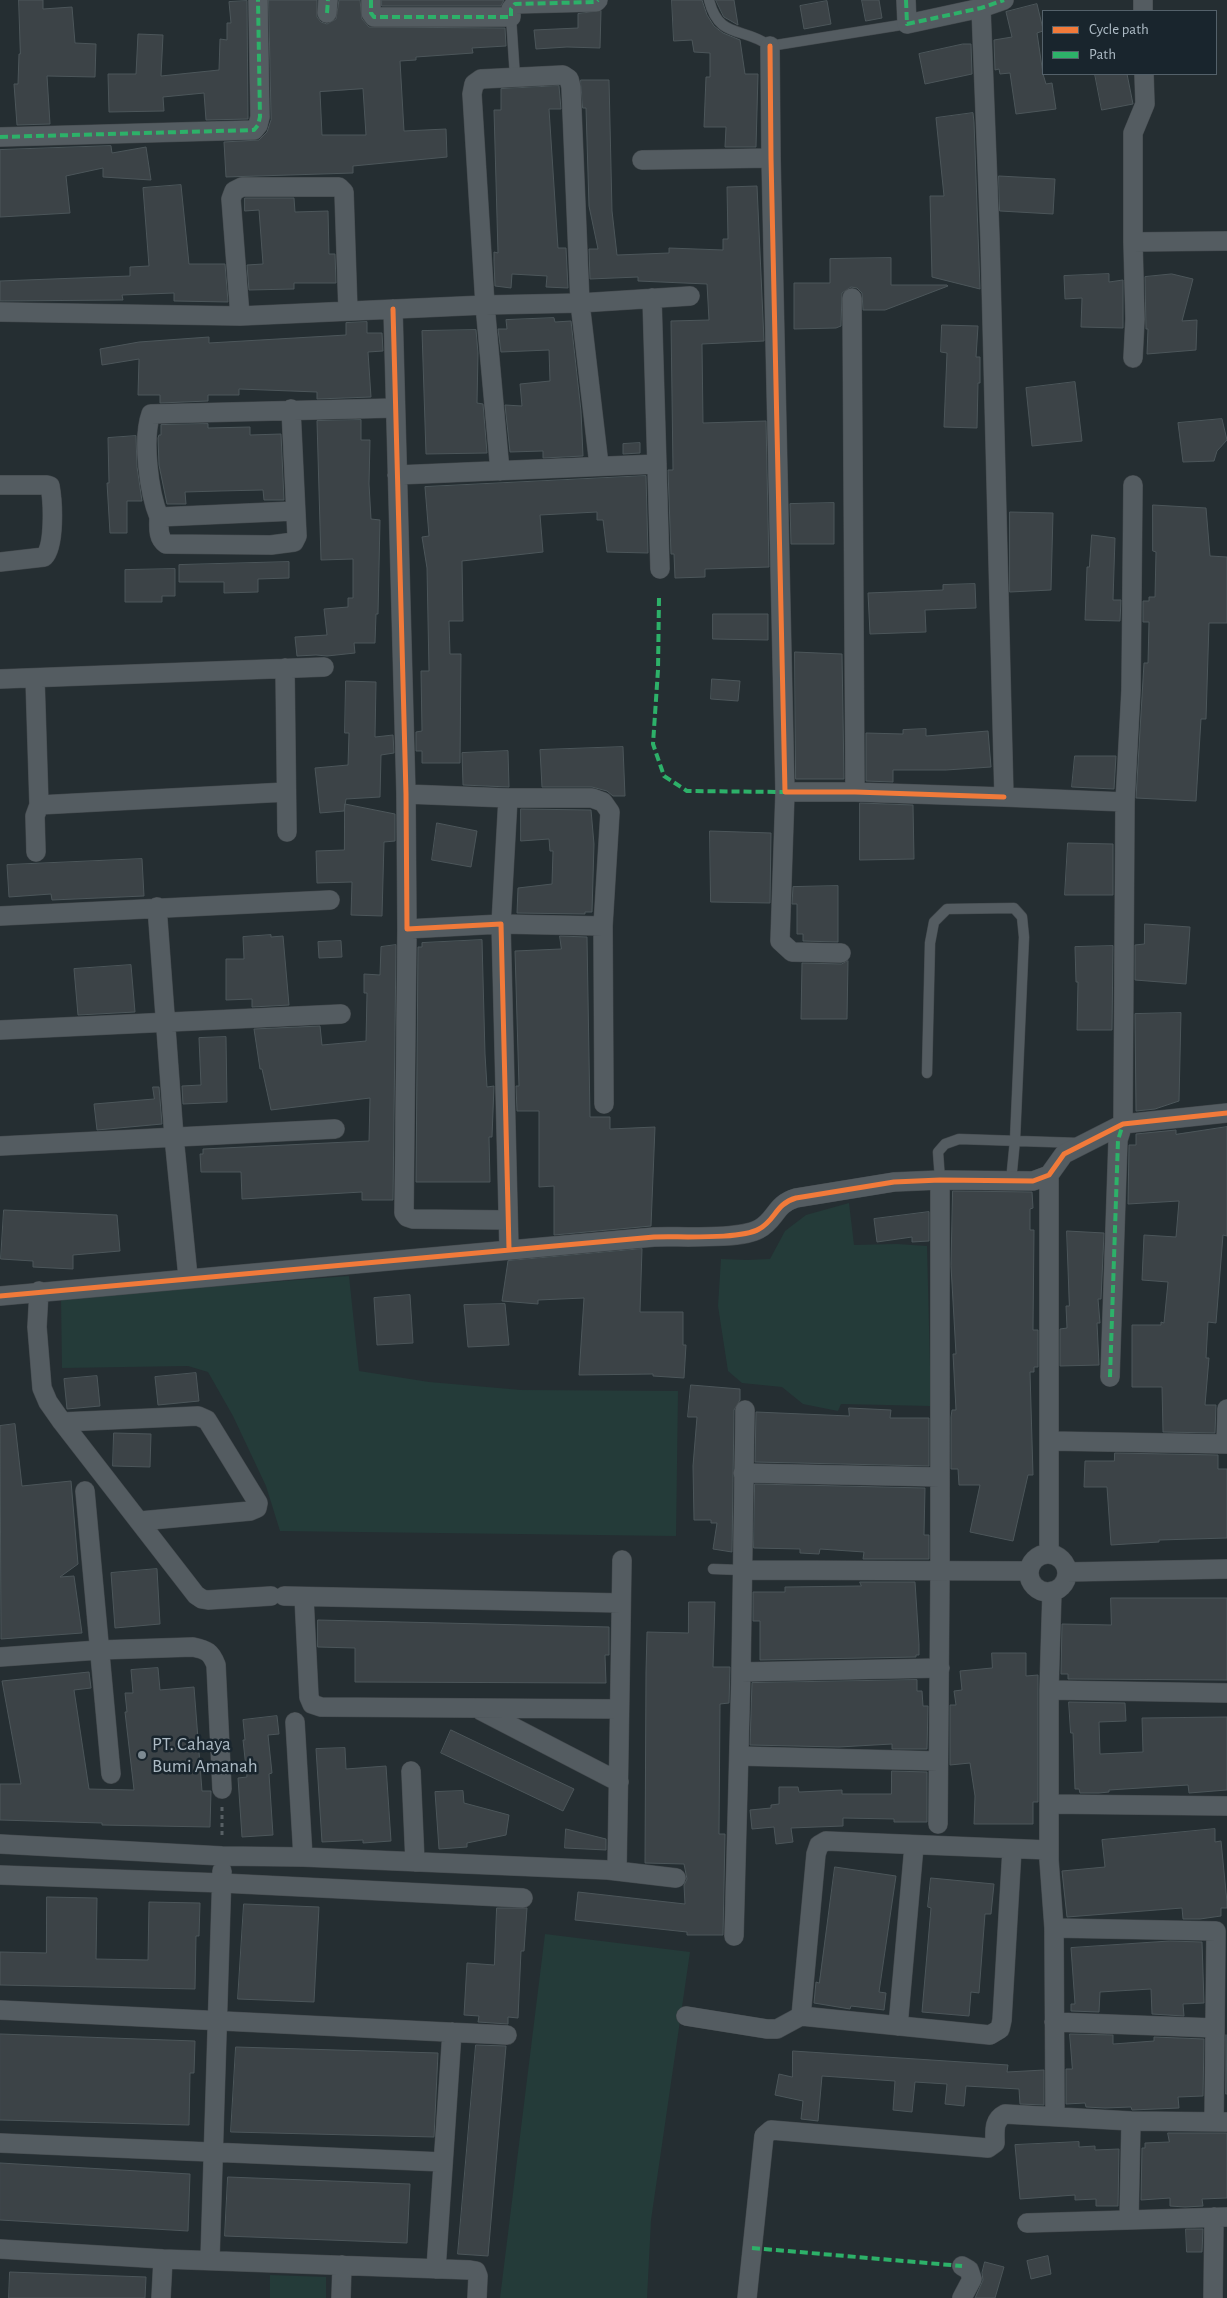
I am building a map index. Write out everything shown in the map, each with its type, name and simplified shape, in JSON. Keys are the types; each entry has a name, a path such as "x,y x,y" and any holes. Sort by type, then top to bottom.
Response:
{"street":[{"path":"0,137 254,130 258,125 260,116 258,0"},
{"path":"371,0 371,13 374,17 511,17 510,9 515,4 596,2 598,0"},
{"path":"906,0 907,24 981,8 1004,0"},
{"path":"981,8 990,239 1004,798"},
{"path":"770,46 770,158 785,792 780,942 792,952 841,953"},
{"path":"500,471 485,305 472,94 474,84 481,79 563,74 569,79 571,87 580,303 599,465"},
{"path":"1132,358 1135,319 1133,133 1145,104 1144,75"},
{"path":"642,160 770,158"},
{"path":"240,316 231,199 234,191 242,187 339,187 344,192 348,311"},
{"path":"1133,242 1227,242"},
{"path":"0,312 240,316 485,305 580,303 690,296"},
{"path":"652,298 660,569"},
{"path":"852,298 855,792"},
{"path":"393,309 406,794 407,929 404,1213 407,1217 413,1219 507,1220"},
{"path":"290,409 297,536 294,542 271,545 166,544 162,541 159,535 159,517 154,505 147,450 152,414 290,409 395,408"},
{"path":"397,475 657,464"},
{"path":"0,485 50,486 51,539 48,553 44,557 0,562"},
{"path":"1110,1377 1118,1140 1122,1124 1125,802 1131,690 1133,485"},
{"path":"159,517 295,511"},
{"path":"0,679 324,667"},
{"path":"285,668 287,832"},
{"path":"34,678 39,805 35,816 36,852"},
{"path":"39,805 286,792"},
{"path":"785,792 855,792 1125,802"},
{"path":"406,794 508,798 592,798 603,802 610,812 603,926 604,1104"},
{"path":"508,798 501,924 509,1249"},
{"path":"0,916 330,900"},
{"path":"157,907 174,1137 188,1277"},
{"path":"407,929 501,924 603,926"},
{"path":"0,1030 341,1014"},
{"path":"0,1296 188,1277 324,1267 509,1249 654,1237 742,1234 757,1231 768,1224 778,1207 786,1201 796,1198 894,1182 940,1180 1034,1181 1048,1175 1064,1154 1082,1143 1122,1124 1227,1113"},
{"path":"0,1146 334,1129"},
{"path":"1048,1175 1049,1553"},
{"path":"938,1824 940,1668 940,1180"},
{"path":"39,1291 37,1327 42,1388 48,1402 202,1599 277,1596 621,1603"},
{"path":"1050,1441 1226,1444 1227,1409"},
{"path":"734,1936 741,1672 744,1410"},
{"path":"62,1422 198,1416 207,1420 258,1503 257,1508 250,1511 140,1521"},
{"path":"743,1473 940,1477"},
{"path":"85,1491 111,1774"},
{"path":"1049,1553 1058,1556 1064,1563 1067,1572 1065,1580 1060,1587 1052,1591 1044,1591 1035,1587 1030,1580 1029,1571 1036,1558 1049,1553"},
{"path":"617,1871 622,1560"},
{"path":"1067,1572 1227,1569"},
{"path":"741,1570 1029,1571"},
{"path":"1052,1591 1049,1690 1049,1842 1054,1928 1055,2116"},
{"path":"304,1597 309,1697 312,1704 321,1707 619,1709"},
{"path":"0,1657 99,1650 193,1647 206,1650 212,1654 216,1665 222,1789"},
{"path":"741,1672 940,1668"},
{"path":"1049,1690 1227,1693"},
{"path":"477,1708 619,1782"},
{"path":"295,1722 303,1857"},
{"path":"739,1756 938,1761"},
{"path":"411,1771 415,1862"},
{"path":"1049,1808 1227,1806"},
{"path":"801,2016 816,1854 819,1846 826,1841 1012,1849 1049,1842"},
{"path":"0,1844 222,1856 303,1857 617,1871 676,1878"},
{"path":"898,2026 914,1846"},
{"path":"686,2016 767,2028 777,2028 801,2016 990,2035 1000,2030 1012,1849"},
{"path":"210,2259 222,1856"},
{"path":"0,1876 222,1883 523,1898"},
{"path":"746,2298 764,2136 771,2130 988,2148 995,2143 996,2123 999,2117 1005,2114 1131,2121 1220,2122 1215,2028 1221,1930 1054,1928"},
{"path":"0,2010 507,2035"},
{"path":"1054,2022 1215,2028"},
{"path":"436,2269 452,2032"},
{"path":"1129,2220 1131,2121"},
{"path":"0,2143 443,2162"},
{"path":"1027,2223 1220,2217 1213,2298"},
{"path":"0,2249 163,2259 210,2259 476,2272 478,2276 478,2298"},
{"path":"160,2298 163,2259"},
{"path":"340,2298 342,2265"},
{"path":"962,2266 969,2270 972,2279 962,2298"}],"lane":[{"path":"709,0 717,22 763,40 770,46 907,24"},
{"path":"511,17 516,77"},
{"path":"927,1073 930,943 934,922 947,909 1014,908 1022,917 1024,937 1015,1140 1011,1181"},
{"path":"940,1180 938,1152 945,1144 960,1139 1082,1143"},
{"path":"713,1569 741,1570"}],"path":[{"path":"222,1789 222,1856"}],"green space":[{"path":"849,1203 854,1245 897,1244 927,1246 931,1406 841,1404 838,1411 803,1404 782,1387 742,1383 728,1371 718,1306 721,1259 770,1259 785,1231 806,1215"},
{"path":"349,1276 359,1371 429,1382 521,1390 678,1391 676,1536 280,1531 266,1486 233,1416 208,1372 188,1366 62,1368 61,1298"},
{"path":"545,1934 690,1952 651,2220 647,2298 500,2298"},
{"path":"270,2275 326,2277 326,2298 270,2298"}],"building":[{"path":"19,0 43,0 43,9 72,7 75,43 96,44 95,77 47,76 50,124 17,125 14,84 18,84 20,54"},
{"path":"269,0 317,0 317,17 321,22 327,24 336,19 339,0 360,0 362,19 369,27 505,28 506,46 472,48 473,53 416,57 416,60 400,61 404,131 446,129 447,157 353,166 353,173 226,177 224,142 259,140 267,132 271,120","holes":["363,89 366,135 322,135 320,92"]},
{"path":"382,0 504,0 501,6 382,6"},
{"path":"672,0 702,0 707,15 714,26 723,33 740,40 745,74 758,74 756,147 725,147 726,127 704,127 706,77 710,77 710,53 694,52 692,40 674,41"},
{"path":"716,0 734,0 738,25 724,17"},
{"path":"862,0 879,0 882,18 866,21"},
{"path":"247,1 248,119 206,120 204,93 163,97 164,111 109,112 108,74 136,74 138,34 163,35 161,76 219,70 220,39 227,40 227,23 231,23 229,2"},
{"path":"827,1 831,24 804,29 800,6"},
{"path":"1037,4 1042,25 1042,31 1037,33 1042,75 1046,84 1052,83 1056,109 1016,114 1010,73 1000,74 999,69 995,70 994,40 1012,37 1006,12"},
{"path":"601,11 600,48 567,47 536,49 534,30 578,28 578,14"},
{"path":"963,44 971,44 972,74 925,84 919,54"},
{"path":"1095,75 1127,75 1133,104 1102,110"},
{"path":"581,80 609,80 612,211 617,255 669,253 669,248 723,250 723,239 728,239 727,187 757,186 764,341 702,344 703,423 766,421 769,567 705,569 705,577 675,578 674,554 671,554 668,470 673,470 671,321 709,320 707,284 638,281 638,277 590,279 589,249 598,249 589,206 586,108 583,108"},
{"path":"559,86 561,109 549,109 558,248 566,248 568,288 546,287 547,276 512,274 511,288 495,286 494,252 498,253 494,110 501,110 501,89"},
{"path":"973,113 980,289 932,277 930,196 944,196 936,118"},
{"path":"111,146 112,153 146,147 151,180 103,177 103,168 66,176 70,213 0,217 0,150"},
{"path":"999,176 1055,179 1053,214 1000,211"},
{"path":"181,185 189,264 225,264 228,302 174,301 174,293 122,295 123,300 0,301 0,281 130,276 130,267 149,266 143,188"},
{"path":"245,198 294,198 295,212 328,211 329,254 335,254 336,283 294,283 294,289 249,290 247,265 263,264 259,210 245,211"},
{"path":"891,258 891,285 948,286 885,310 863,310 862,293 857,288 851,287 842,293 841,326 836,328 794,329 794,283 830,283 830,259"},
{"path":"1109,274 1109,282 1123,280 1123,328 1081,327 1082,298 1065,299 1064,276"},
{"path":"1172,274 1193,279 1182,321 1197,320 1196,350 1147,354 1148,329 1146,329 1145,277"},
{"path":"554,318 555,322 571,321 581,411 583,456 543,458 543,451 510,452 505,405 522,406 520,384 550,381 549,350 501,352 498,329 507,329 506,320"},
{"path":"367,322 367,333 382,333 383,351 368,352 371,397 317,399 317,392 239,389 239,395 208,395 208,401 160,403 160,395 138,395 139,359 102,365 100,349 139,342 209,337 209,343 346,335 346,323"},
{"path":"942,325 978,326 976,357 980,357 980,383 978,383 977,428 944,427 947,353 941,352"},
{"path":"476,330 478,353 477,403 483,404 487,453 426,454 422,331"},
{"path":"1075,382 1082,441 1032,446 1026,388"},
{"path":"1222,419 1227,440 1217,451 1214,461 1183,462 1178,423"},
{"path":"361,420 361,440 370,440 369,484 371,519 380,520 378,614 376,614 375,643 354,643 355,653 327,656 297,656 295,637 327,635 324,609 348,607 348,598 353,598 353,559 321,560 317,421"},
{"path":"208,424 208,428 250,427 250,435 281,434 284,500 264,500 263,490 185,492 186,504 167,504 159,465 158,438 161,435 161,425"},
{"path":"136,436 137,467 142,501 127,501 127,533 110,533 107,483 109,483 108,438"},
{"path":"640,443 640,453 623,454 623,444"},
{"path":"646,476 648,553 607,552 603,520 597,520 597,512 540,515 543,552 462,561 463,621 449,621 450,654 461,654 460,763 422,763 422,751 416,751 416,732 422,731 421,671 429,671 427,568 422,537 429,536 425,487"},
{"path":"834,503 834,544 791,544 790,504"},
{"path":"1153,505 1206,508 1210,556 1227,557 1227,623 1209,623 1206,719 1201,719 1196,801 1136,798 1144,663 1148,663 1149,622 1143,622 1143,601 1149,601 1149,597 1155,597 1156,552 1153,551"},
{"path":"1010,512 1053,513 1051,590 1010,592"},
{"path":"1092,535 1115,538 1113,600 1121,600 1120,621 1085,620 1087,567 1089,567"},
{"path":"289,562 289,578 258,579 258,592 224,593 224,582 179,582 179,565"},
{"path":"175,569 175,596 162,596 162,602 125,602 125,570"},
{"path":"975,584 976,608 925,610 926,632 870,634 868,593 943,590 943,585"},
{"path":"713,614 768,614 768,640 713,639"},
{"path":"795,652 842,654 844,779 796,779"},
{"path":"712,679 740,681 738,701 711,699"},
{"path":"346,681 376,682 375,737 393,735 394,753 381,755 380,797 346,799 344,811 320,813 315,768 348,765 349,733 345,733"},
{"path":"926,729 926,736 988,731 991,767 946,770 893,770 893,782 866,781 866,733 903,734 903,730"},
{"path":"623,747 625,796 613,796 607,791 592,787 542,787 540,750"},
{"path":"508,751 509,787 463,785 462,753"},
{"path":"1075,756 1116,756 1114,789 1072,787"},
{"path":"860,803 913,805 914,859 860,860"},
{"path":"345,804 395,814 395,841 384,842 382,916 351,915 352,882 317,883 316,851 344,850"},
{"path":"521,809 591,810 594,844 592,912 585,912 585,914 517,913 518,888 552,884 553,851 550,851 549,839 521,841"},
{"path":"437,823 477,831 471,867 432,860"},
{"path":"710,831 771,833 770,903 711,902"},
{"path":"1068,843 1113,844 1113,895 1065,895"},
{"path":"142,859 144,896 52,900 51,894 9,897 7,865"},
{"path":"838,886 838,942 803,941 803,934 797,934 797,904 792,904 793,887"},
{"path":"1145,924 1190,927 1186,984 1135,980 1135,945 1144,944"},
{"path":"271,935 271,937 283,936 289,1005 252,1007 252,999 226,1000 226,959 244,959 243,937"},
{"path":"560,936 587,937 590,1117 610,1117 610,1129 655,1127 651,1226 554,1235 554,1186 539,1187 539,1111 517,1111 516,1086 519,1086 515,951 561,949"},
{"path":"482,940 487,1087 494,1086 492,1137 489,1137 490,1182 416,1182 418,947 422,947 422,943"},
{"path":"341,941 342,957 319,958 318,942"},
{"path":"396,945 393,1200 362,1200 362,1192 242,1199 241,1172 201,1172 200,1154 203,1154 203,1149 369,1141 370,1098 271,1110 262,1069 260,1069 254,1029 320,1026 322,1045 366,1041 367,993 364,993 364,974 380,975 381,947"},
{"path":"1113,946 1112,1030 1077,1030 1078,982 1076,982 1075,947"},
{"path":"848,961 847,1019 801,1019 802,963 841,964"},
{"path":"131,965 135,1012 78,1015 74,969"},
{"path":"1181,1013 1179,1101 1155,1109 1136,1111 1135,1014"},
{"path":"226,1037 227,1102 183,1104 182,1086 201,1085 199,1038"},
{"path":"153,1087 159,1087 162,1124 97,1130 94,1104 154,1099"},
{"path":"1227,1127 1227,1236 1223,1235 1216,1323 1208,1322 1206,1358 1209,1358 1205,1405 1216,1405 1215,1433 1163,1432 1162,1387 1132,1387 1132,1325 1161,1325 1161,1322 1164,1323 1168,1282 1142,1280 1144,1235 1176,1237 1179,1201 1128,1204 1129,1145 1136,1145 1136,1134 1176,1130 1176,1134"},
{"path":"953,1191 1032,1192 1033,1208 1030,1209 1030,1230 1034,1230 1033,1330 1038,1330 1038,1367 1034,1367 1034,1372 1030,1372 1033,1475 1028,1475 1013,1541 970,1532 980,1485 959,1485 958,1469 951,1469 951,1417 952,1410 956,1410 953,1354 956,1354 951,1266"},
{"path":"4,1210 117,1215 120,1251 73,1255 73,1269 33,1267 33,1261 1,1259"},
{"path":"929,1212 929,1241 912,1242 912,1237 877,1242 874,1219"},
{"path":"1067,1231 1104,1233 1101,1299 1098,1299 1100,1323 1097,1323 1099,1365 1060,1366 1060,1329 1067,1328 1066,1306 1069,1306"},
{"path":"642,1249 640,1312 683,1312 683,1345 686,1345 684,1378 653,1376 653,1374 579,1375 584,1298 538,1300 538,1304 502,1301 508,1261"},
{"path":"410,1295 413,1343 377,1345 374,1298"},
{"path":"505,1304 509,1345 468,1347 464,1305"},
{"path":"196,1373 199,1401 158,1405 155,1377"},
{"path":"97,1376 100,1406 67,1409 64,1379"},
{"path":"691,1385 740,1389 740,1400 734,1410 732,1552 713,1549 717,1523 711,1523 711,1520 694,1520 693,1466 697,1417 688,1417"},
{"path":"849,1408 891,1410 890,1418 929,1418 929,1466 755,1462 756,1412 849,1416"},
{"path":"15,1424 22,1486 71,1481 78,1564 60,1577 74,1576 82,1633 1,1639 0,1426"},
{"path":"114,1433 151,1434 150,1467 113,1466"},
{"path":"1115,1453 1218,1455 1218,1469 1227,1469 1227,1538 1159,1540 1159,1542 1111,1545 1107,1487 1084,1487 1085,1461 1114,1461"},
{"path":"755,1484 925,1488 924,1535 929,1535 929,1559 863,1559 864,1552 820,1549 819,1554 800,1553 800,1549 754,1548"},
{"path":"157,1569 160,1624 115,1628 111,1573"},
{"path":"860,1582 915,1582 919,1655 916,1655 916,1657 760,1660 760,1621 753,1621 753,1592 785,1592 785,1587 861,1586"},
{"path":"1111,1598 1227,1598 1227,1680 1068,1679 1068,1674 1061,1674 1062,1624 1111,1625"},
{"path":"689,1602 715,1602 713,1667 730,1667 729,1703 720,1704 719,1834 725,1834 723,1935 687,1935 687,1932 575,1920 578,1892 685,1904 684,1885 687,1879 684,1864 645,1863 646,1672 647,1632 688,1633"},
{"path":"318,1620 609,1627 609,1655 605,1655 606,1683 355,1682 355,1648 318,1647"},
{"path":"992,1653 1026,1653 1026,1676 1038,1675 1038,1802 1033,1802 1033,1824 974,1824 975,1796 970,1763 950,1765 950,1705 956,1705 954,1691 962,1690 960,1671 992,1668"},
{"path":"158,1668 160,1690 194,1687 202,1791 211,1791 210,1827 102,1825 102,1823 0,1820 0,1784 21,1784 2,1681 89,1672 91,1688 74,1690 89,1789 134,1790 125,1712 127,1712 125,1693 133,1693 131,1670"},
{"path":"917,1680 917,1691 922,1691 923,1706 928,1706 927,1749 892,1749 892,1744 839,1747 750,1745 752,1683"},
{"path":"1069,1702 1125,1703 1126,1721 1099,1722 1100,1754 1143,1752 1142,1718 1227,1717 1227,1790 1189,1793 1188,1785 1080,1793 1079,1789 1075,1789 1073,1733 1071,1733"},
{"path":"277,1716 279,1734 268,1735 272,1773 269,1774 273,1835 242,1837 238,1778 247,1777 243,1720"},
{"path":"451,1730 574,1789 563,1811 441,1753"},
{"path":"345,1748 346,1769 386,1766 391,1841 363,1843 363,1840 322,1842 316,1749"},
{"path":"892,1771 927,1772 927,1822 894,1822 894,1819 843,1818 843,1826 791,1828 793,1842 776,1844 774,1827 752,1829 750,1810 771,1808 771,1805 779,1804 779,1787 798,1787 799,1792 842,1790 842,1794 891,1794"},
{"path":"463,1791 464,1803 509,1815 506,1835 467,1843 467,1847 439,1849 435,1792"},
{"path":"566,1829 606,1839 606,1850 565,1848"},
{"path":"1215,1829 1215,1842 1221,1841 1227,1902 1227,1908 1221,1908 1221,1916 1183,1919 1182,1908 1067,1917 1062,1871 1105,1867 1102,1840"},
{"path":"835,1867 896,1876 879,1992 886,1993 884,2010 851,2006 850,2009 814,2003 816,1982 819,1983"},
{"path":"931,1878 994,1884 991,1914 985,1914 979,1993 971,1992 969,2016 922,2012 931,1908 928,1907"},
{"path":"47,1897 97,1898 96,1959 148,1960 149,1902 200,1903 199,1936 196,1936 195,1989 0,1985 0,1952 46,1953"},
{"path":"244,1904 319,1907 314,2002 238,1999"},
{"path":"497,1908 527,1908 524,1951 521,1951 518,2018 508,2017 508,2024 478,2022 479,2016 464,2015 467,1963 494,1965"},
{"path":"1170,1941 1202,1942 1204,2003 1183,2004 1184,2016 1152,2014 1151,1989 1100,1992 1099,2012 1071,2011 1071,2004 1075,2004 1071,1948"},
{"path":"0,2034 195,2041 194,2073 190,2073 189,2125 0,2120"},
{"path":"1070,2034 1113,2035 1113,2044 1154,2041 1154,2037 1204,2039 1203,2096 1178,2097 1179,2108 1132,2110 1131,2107 1105,2108 1086,2107 1085,2103 1066,2104 1066,2069 1072,2069"},
{"path":"1226,2035 1227,2094 1226,2094"},
{"path":"476,2045 506,2046 488,2256 458,2254"},
{"path":"236,2047 438,2053 434,2137 231,2132"},
{"path":"793,2051 1008,2065 1007,2072 1044,2070 1044,2105 1020,2104 1019,2089 966,2086 964,2106 945,2104 947,2084 915,2082 912,2112 893,2110 895,2081 822,2076 818,2121 801,2119 803,2101 775,2095 779,2074 792,2077"},
{"path":"1168,2133 1227,2133 1227,2198 1202,2199 1203,2206 1185,2207 1170,2206 1170,2198 1141,2200 1142,2148 1145,2148 1145,2143 1169,2142"},
{"path":"1079,2142 1079,2147 1095,2146 1095,2150 1119,2149 1118,2206 1096,2206 1096,2199 1075,2200 1075,2195 1020,2199 1015,2145"},
{"path":"0,2163 190,2174 188,2231 0,2220"},
{"path":"228,2177 410,2184 407,2243 225,2236"},
{"path":"1186,2229 1203,2229 1202,2252 1187,2252"},
{"path":"1048,2256 1051,2274 1031,2279 1027,2261"},
{"path":"985,2262 1004,2267 995,2298 975,2298 983,2280 982,2273"},
{"path":"10,2272 146,2277 145,2298 9,2298"}],"marked path":[{"path":"0,137 254,130 258,125 260,117 258,0"},
{"path":"327,13 328,0"},
{"path":"371,0 371,13 374,17 511,17 511,9 515,4 596,2 598,0"},
{"path":"906,0 907,24 981,8 1004,0"},
{"path":"659,598 658,670 653,744 664,776 687,791 785,792"},
{"path":"1110,1377 1118,1140 1123,1124"},
{"path":"752,2248 962,2266"}],"cycle path":[{"path":"770,46 785,792 855,792 1004,797"},
{"path":"393,309 406,794 407,929 501,924 509,1249"},
{"path":"0,1296 654,1237 738,1235 759,1229 784,1204 796,1198 894,1182 940,1180 1033,1181 1049,1175 1064,1154 1123,1124 1227,1113"}],"place":[{"name":"PT. Cahaya Bumi Amanah","path":"142,1755"}]}
